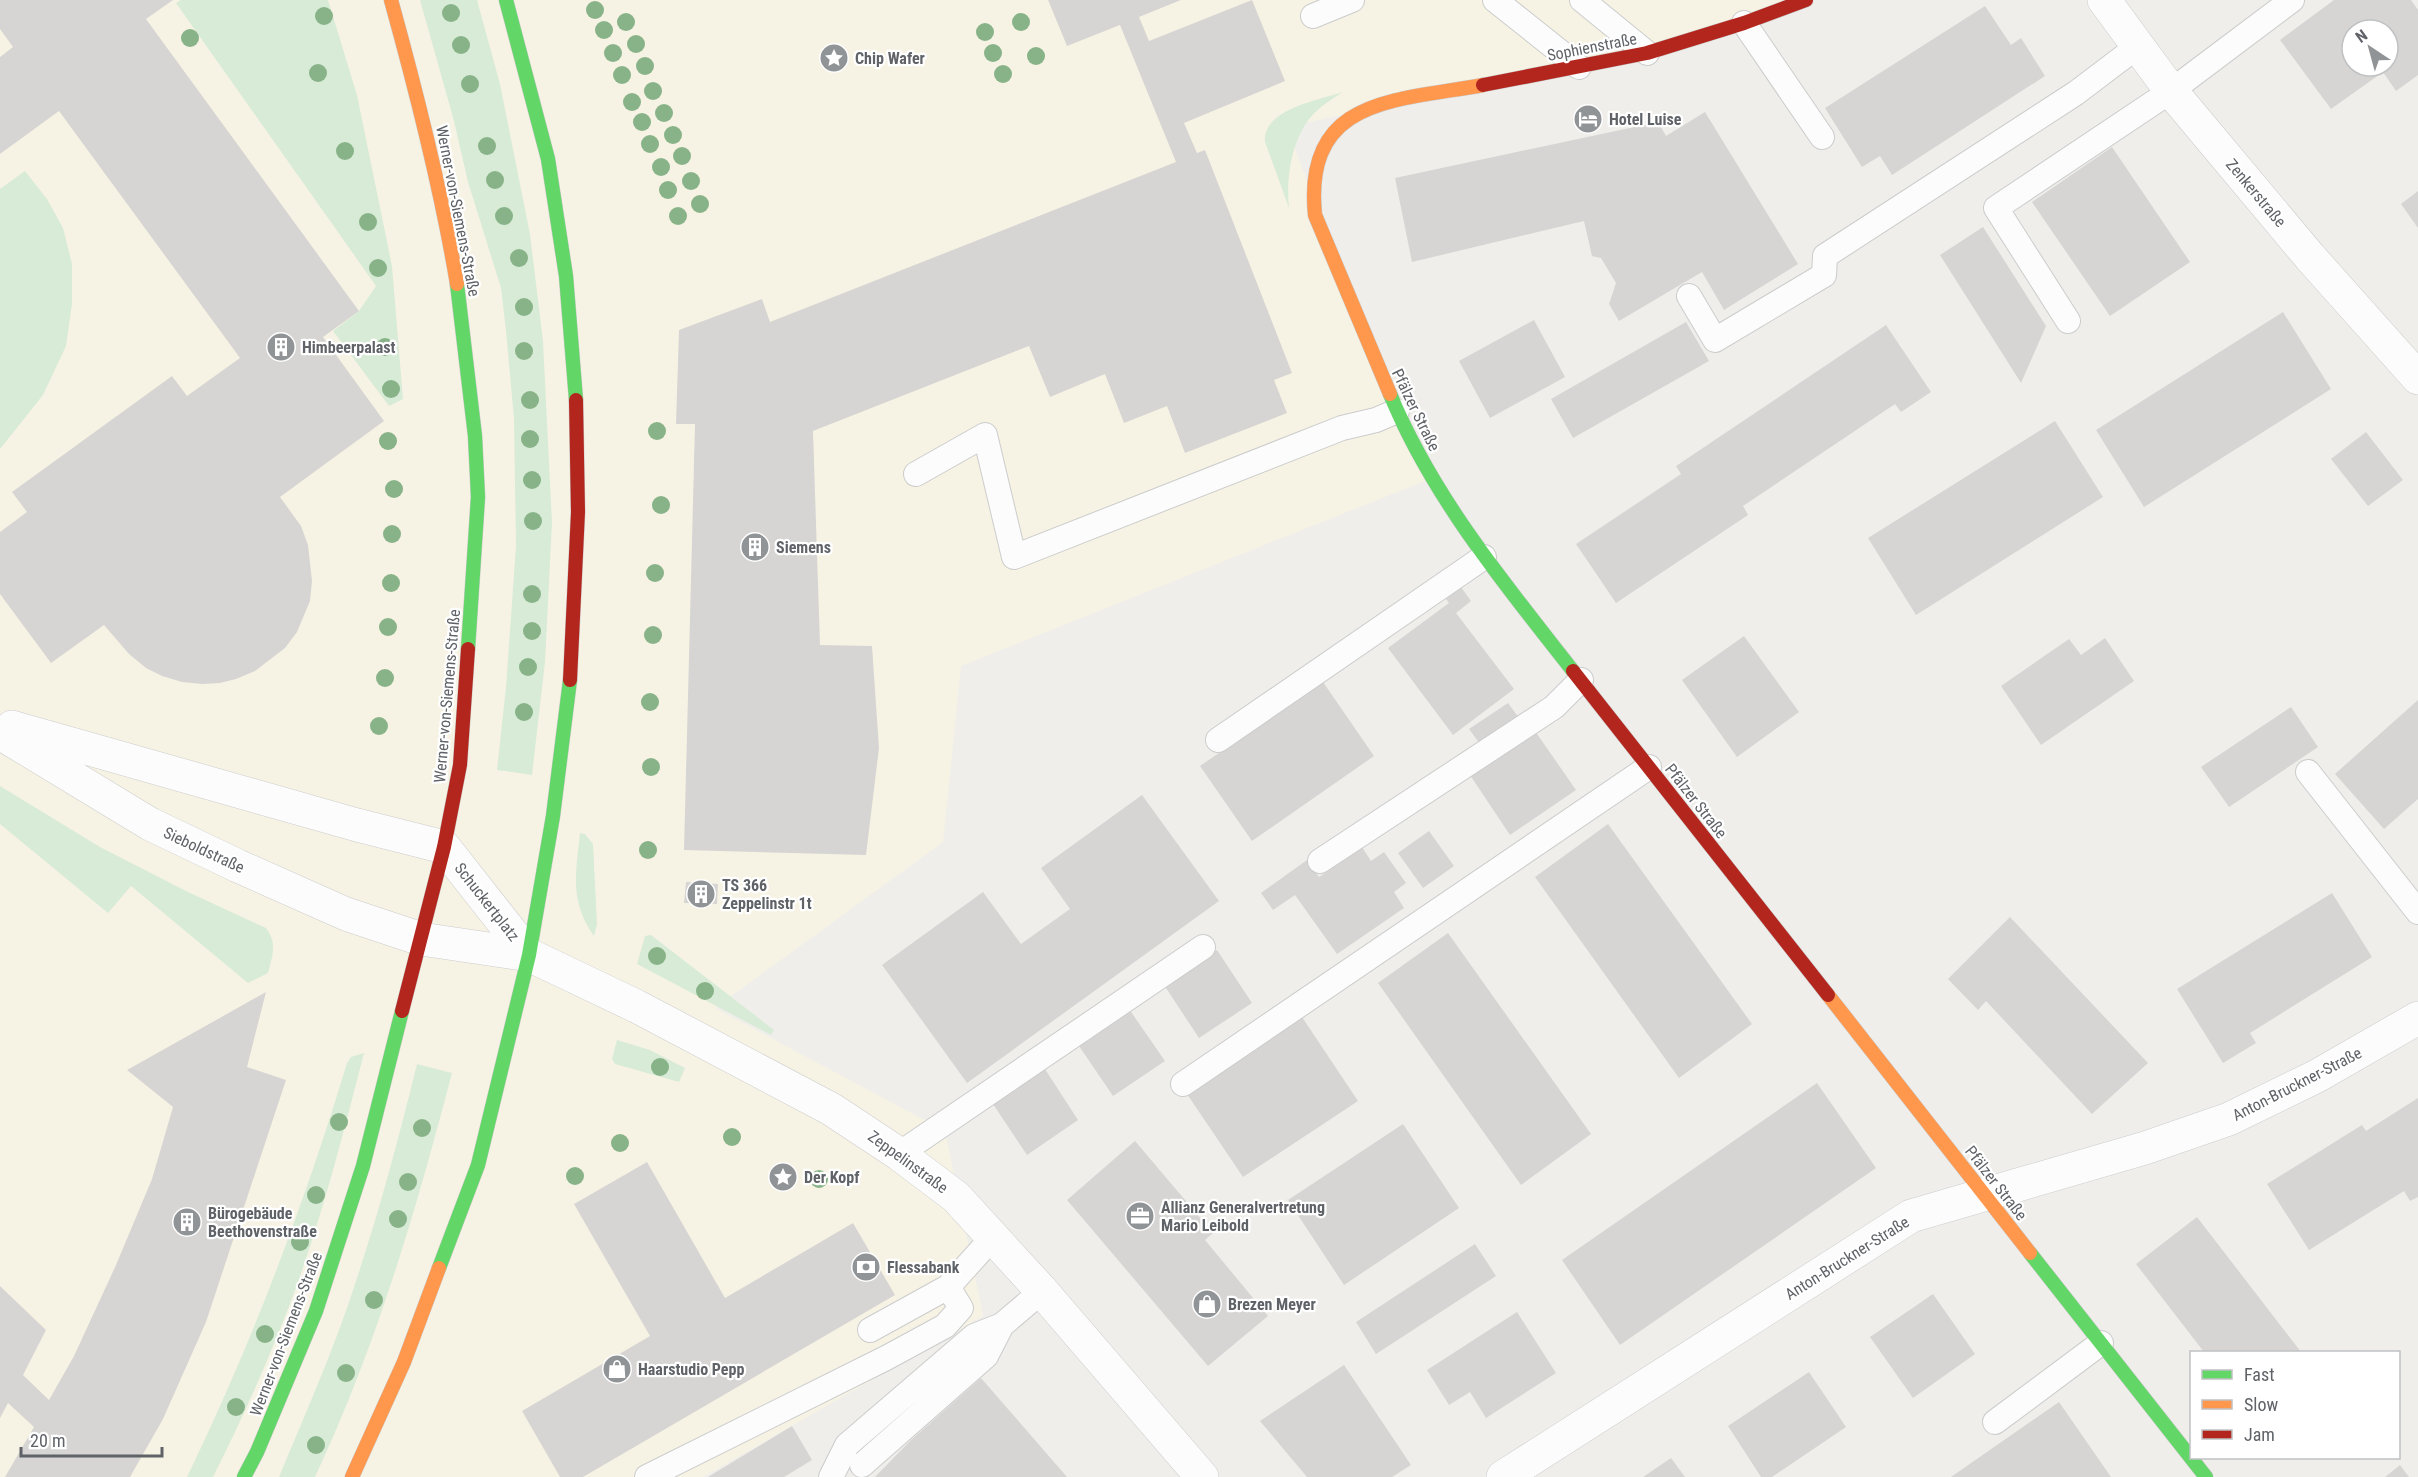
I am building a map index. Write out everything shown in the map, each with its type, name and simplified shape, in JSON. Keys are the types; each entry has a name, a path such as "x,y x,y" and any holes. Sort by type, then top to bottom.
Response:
{"main road":[{"name":"Werner-von-Siemens-Straße","path":"244,1477 257,1452 316,1311 363,1166 444,847 461,756 478,497 475,436 458,292 447,223 427,132 391,0"},
{"path":"352,1477 404,1362 478,1165 529,956 553,816 569,694 578,512 578,427 566,276 548,159 506,0"},
{"name":"Sophienstraße","path":"1378,105 1647,53 1744,23 1806,0"},
{"name":"Pfälzer Straße","path":"1378,105 1347,119 1330,134 1317,160 1311,192 1315,214 1397,411 1423,464 1484,557 2190,1457"},
{"name":"Pfälzer Straße","path":"2192,1459 2206,1477"}],"street":[{"name":"Zenkerstraße","path":"2104,0 2171,91 2310,257 2418,378"},
{"path":"0,724 357,825 444,847"},
{"name":"Sieboldstraße","path":"0,733 160,829 346,914 421,939"},
{"name":"Schuckertplatz","path":"444,847 529,956"},
{"name":"Schuckertplatz","path":"421,939 529,956"},
{"name":"Zeppelinstraße","path":"529,956 636,1006 831,1109 899,1154 956,1197 1042,1291 1202,1477"},
{"name":"Anton-Bruckner-Straße","path":"1503,1477 1911,1216 2145,1148 2229,1119 2317,1076 2418,1018"}],"lane":[{"path":"1312,16 1352,0"},
{"path":"1495,0 1579,67"},
{"path":"1582,0 1647,53"},
{"path":"2068,321 1996,208 2171,91 2292,0"},
{"path":"1744,23 1822,137"},
{"path":"1689,296 1715,340 1824,275 1825,256 2076,93 2138,46"},
{"path":"916,474 985,435 1014,557 1342,428 1376,420 1397,411"},
{"path":"1218,740 1484,557"},
{"path":"1320,861 1554,707 1581,681"},
{"path":"1183,1084 1648,767"},
{"path":"2308,772 2418,912"},
{"path":"899,1154 1203,947"},
{"path":"870,1330 948,1287 993,1237"},
{"path":"647,1477 876,1363 945,1326 961,1308 948,1287"},
{"path":"831,1477 847,1445 974,1336 1002,1325 1042,1291"},
{"path":"862,1465 907,1434 986,1356 1002,1325"},
{"path":"1995,1422 2101,1343"}],"shaded area":[{"path":"0,0 1806,0 1755,26 1286,127 1425,481 961,666 943,842 715,1008 945,1131 983,1316 703,1477 0,1477"}],"green space":[{"path":"181,0 328,0 357,95 392,266 403,399 389,406 333,331 359,311 376,286 176,3"},
{"path":"420,0 477,0 500,84 530,234 543,341 552,522 545,662 532,775 497,770 506,687 516,546 514,419 501,288 468,182 454,121"},
{"path":"1343,92 1310,118 1298,138 1289,173 1289,208 1265,142 1267,131 1273,121 1282,114 1307,103"},
{"path":"25,171 47,199 63,228 72,264 72,304 66,346 43,395 0,449 0,189"},
{"path":"0,786 100,847 186,891 266,928 273,945 268,973 248,983 131,886 108,913 0,824"},
{"path":"580,833 585,834 593,844 597,924 594,936 581,911 576,886"},
{"path":"651,935 774,1030 771,1035 637,964 645,936"},
{"path":"617,1040 650,1050 685,1068 679,1082 615,1064 612,1059"},
{"path":"364,1053 316,1228 288,1310 268,1358 213,1477 187,1477 255,1325 295,1221 347,1063 351,1057"},
{"path":"417,1064 452,1073 393,1278 357,1378 315,1477 279,1477 348,1306 381,1200"}],"building":[{"name":"Himbeerpalast","path":"0,0 173,0 146,19 359,311 323,337 384,421 280,497 301,526 308,545 312,581 310,601 297,632 285,648 255,671 236,679 202,684 182,682 162,676 146,668 129,654 104,625 51,663 0,594 0,532 27,512 12,492 172,376 187,396 240,358 59,111 0,154 0,57 13,47 0,29"},
{"name":"Siemens","path":"1048,0 1181,0 1139,17 1149,41 1252,0 1285,81 1184,123 1197,153 1205,150 1292,373 1274,380 1287,413 1185,453 1167,406 1124,423 1105,374 1050,397 1029,346 813,431 820,645 872,646 879,748 866,855 684,850 695,424 676,424 679,330 762,299 770,322 1176,162 1120,25 1067,46"},
{"path":"2334,0 2411,0 2418,10 2418,75 2396,91 2387,78 2400,78 2400,18 2340,18 2340,78 2375,78 2331,109 2280,40"},
{"path":"1985,6 2011,45 2021,38 2045,76 1892,175 1880,156 1862,167 1825,108"},
{"path":"1705,112 1798,264 1724,310 1702,272 1619,321 1609,304 1616,283 1601,258 1592,256 1584,221 1412,262 1395,178 1658,122 1666,136"},
{"path":"2112,147 2190,262 2110,316 2032,202"},
{"path":"2418,191 2418,228 2401,204"},
{"path":"1983,227 2046,326 2021,383 1940,255"},
{"path":"2283,312 2331,389 2144,507 2096,430"},
{"path":"1534,320 1565,377 1490,418 1459,361"},
{"path":"1686,322 1709,361 1573,438 1551,399"},
{"path":"1886,325 1931,392 1901,412 1895,404 1743,506 1748,515 1616,603 1576,544 1681,474 1676,466"},
{"path":"2055,421 2103,497 1916,615 1868,538"},
{"path":"2366,432 2403,480 2368,506 2331,459"},
{"path":"1461,587 1471,601 1456,613 1514,689 1453,735 1388,648 1449,603 1446,599"},
{"path":"1744,636 1799,712 1737,757 1682,680"},
{"path":"2105,638 2134,681 2041,745 2001,686 2069,639 2081,655"},
{"path":"1323,682 1374,756 1252,841 1200,766"},
{"path":"2418,700 2418,799 2384,829 2335,774"},
{"path":"1508,703 1519,718 1480,744 1469,729"},
{"path":"2291,707 2318,747 2229,807 2201,767"},
{"path":"1535,731 1576,790 1510,835 1470,775"},
{"path":"1142,795 1219,901 967,1083 882,965 983,892 1021,944 1070,909 1041,868"},
{"path":"1608,824 1752,1024 1679,1078 1535,877"},
{"path":"1429,831 1454,866 1423,888 1398,853"},
{"path":"1362,847 1371,861 1384,852 1406,883 1394,892 1404,908 1337,954 1295,895 1273,910 1261,893 1307,860 1319,877"},
{"name":"TS 366 Zeppelinstr 1t","path":"686,882 718,884 717,904 684,903"},
{"path":"2332,893 2372,957 2250,1033 2256,1043 2223,1063 2177,989"},
{"path":"2010,917 2148,1063 2092,1114 1986,1001 1978,1010 1948,979"},
{"path":"1448,933 1591,1134 1521,1185 1378,983"},
{"path":"1217,950 1252,1003 1199,1038 1164,985"},
{"name":"Bürogebäude Beethovenstraße","path":"266,992 247,1067 286,1080 206,1322 163,1419 130,1477 5,1477 34,1427 8,1403 0,1418 0,1286 46,1330 23,1375 49,1400 74,1356 116,1265 152,1179 173,1107 127,1070"},
{"path":"1129,1009 1165,1061 1113,1096 1077,1043"},
{"path":"1302,1017 1358,1101 1243,1177 1187,1094"},
{"path":"1043,1066 1078,1120 1027,1155 991,1101"},
{"path":"1817,1083 1876,1168 1620,1345 1562,1260"},
{"path":"2418,1098 2418,1197 2410,1201 2404,1191 2309,1250 2267,1184 2362,1125 2366,1131"},
{"path":"1403,1124 1459,1208 1344,1285 1288,1200"},
{"path":"1135,1141 1213,1233 1205,1240 1268,1316 1208,1366 1067,1200"},
{"path":"647,1162 725,1298 853,1223 895,1295 583,1477 560,1477 522,1411 650,1336 574,1204"},
{"path":"2197,1217 2300,1351 2203,1351 2136,1264"},
{"path":"1475,1244 1496,1276 1376,1354 1356,1322"},
{"path":"1933,1294 1975,1354 1913,1398 1870,1337"},
{"path":"1517,1312 1556,1373 1486,1418 1470,1392 1449,1405 1427,1370"},
{"path":"1344,1365 1411,1465 1392,1477 1307,1477 1260,1421"},
{"path":"1809,1372 1846,1427 1772,1477 1761,1477 1728,1426"},
{"path":"981,1378 1067,1477 875,1477 910,1441"},
{"path":"2059,1402 2111,1477 1951,1477"},
{"path":"792,1426 812,1460 784,1477 708,1477"},
{"path":"1671,1458 1685,1477 1643,1477"},
{"path":"2400,1465 2409,1477 2385,1477"}],"traffic: fast":[{"path":"506,0 548,159 566,276 576,400"},
{"path":"457,284 475,436 478,497 468,649"},
{"path":"1390,394 1427,469 1472,539 1573,671"},
{"path":"439,1268 478,1165 529,955 553,816 570,680"},
{"path":"244,1477 257,1452 316,1311 363,1166 402,1011"},
{"path":"2030,1253 2190,1457"},
{"path":"2192,1459 2206,1477"}],"traffic: slow":[{"path":"391,0 428,141 457,284"},
{"path":"1390,394 1315,215 1315,176 1324,147 1340,126 1362,112 1388,102 1418,95 1483,85"},
{"path":"1828,995 2030,1253"},
{"path":"352,1477 404,1362 439,1268"}],"traffic: jam":[{"path":"1483,85 1647,53 1744,23 1806,0"},
{"path":"570,680 578,512 576,400"},
{"path":"402,1011 444,847 460,765 468,649"},
{"path":"1573,671 1828,995"}],"place":[{"name":"Chip Wafer","path":"834,58"},
{"name":"Hotel Luise","path":"1588,119"},
{"name":"Himbeerpalast","path":"281,347"},
{"name":"Siemens","path":"755,547"},
{"name":"TS 366 Zeppelinstr 1t","path":"701,894"},
{"name":"Der Kopf","path":"783,1177"},
{"name":"Allianz Generalvertretung Mario Leibold","path":"1140,1216"},
{"name":"Bürogebäude Beethovenstraße","path":"187,1222"},
{"name":"Flessabank","path":"866,1267"},
{"name":"Brezen Meyer","path":"1207,1304"},
{"name":"Haarstudio Pepp","path":"617,1369"}]}
